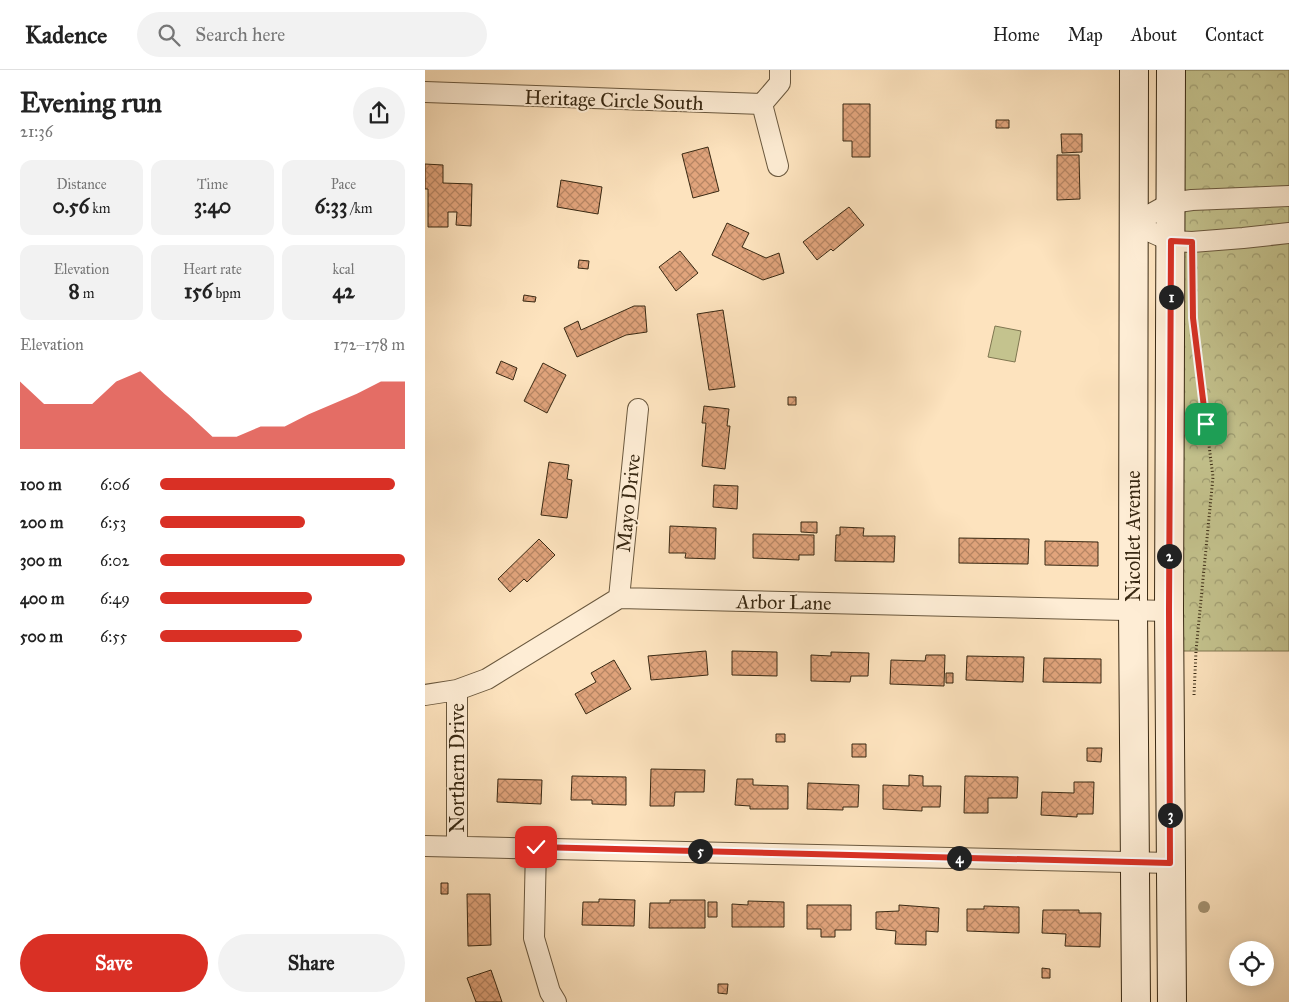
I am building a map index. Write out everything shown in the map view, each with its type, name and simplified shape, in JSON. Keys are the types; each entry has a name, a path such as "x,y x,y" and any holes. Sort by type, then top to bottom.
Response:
{"main road":[{"name":"Nicollet Avenue","path":"1134,70 1133,610 1136,1002"},
{"name":"Nicollet Avenue","path":"1171,70 1169,611 1172,1002"}],"street":[{"path":"778,166 762,104 780,83 780,70"},
{"name":"Heritage Circle South","path":"425,92 762,104"},
{"path":"1133,224 1171,203 1191,200 1289,196"},
{"path":"1133,224 1171,241 1192,242 1289,233"},
{"name":"Mayo Drive","path":"619,598 637,409"},
{"path":"425,695 457,690 487,678 619,598"},
{"name":"Arbor Lane","path":"619,598 1169,611"},
{"name":"Northern Drive","path":"457,690 457,846"},
{"path":"425,846 536,847 1170,863"},
{"path":"536,847 534,938 550,992 556,1002"}],"path":[{"path":"1193,318 1213,477 1193,698"}],"green space":[{"path":"1181,70 1289,70 1289,651 1181,651"},
{"path":"995,326 1021,331 1015,362 988,357"}],"building":[{"path":"843,104 870,104 870,157 852,157 852,141 843,141"},
{"path":"996,120 1009,120 1009,128 996,128"},
{"path":"1061,134 1082,134 1082,152 1062,153"},
{"path":"708,147 719,191 693,198 682,154"},
{"path":"1057,155 1079,155 1080,199 1057,200"},
{"path":"425,164 443,165 443,183 472,184 471,226 456,225 457,212 448,212 448,227 428,227 428,189 425,189"},
{"path":"561,180 602,187 598,214 557,207"},
{"path":"849,207 864,225 833,251 831,249 817,260 803,242"},
{"path":"727,223 749,233 742,247 766,258 779,253 784,273 763,280 712,255"},
{"path":"680,251 698,273 676,291 659,267"},
{"path":"579,260 589,261 588,269 578,268"},
{"path":"524,295 536,297 535,302 523,301"},
{"path":"634,306 645,306 647,332 626,335 577,357 564,328 578,321 581,330"},
{"path":"723,310 735,387 709,390 697,314"},
{"path":"501,361 517,368 513,380 496,373"},
{"path":"543,363 566,375 547,413 524,401"},
{"path":"788,397 796,397 796,405 788,405"},
{"path":"704,406 729,409 727,426 730,426 725,469 702,466 706,423 702,423"},
{"path":"549,462 569,465 567,479 572,480 567,518 541,515"},
{"path":"714,485 738,486 737,509 713,507"},
{"path":"801,522 817,522 817,533 801,532"},
{"path":"670,526 716,528 715,559 685,558 686,553 669,553"},
{"path":"840,527 864,528 863,536 895,536 894,562 835,561 836,535 840,535"},
{"path":"753,534 814,535 814,555 799,555 799,560 753,558"},
{"path":"959,538 1029,539 1028,564 959,563"},
{"path":"539,539 555,555 527,582 524,579 510,592 498,579"},
{"path":"1045,541 1098,542 1098,566 1045,565"},
{"path":"706,651 708,675 651,680 648,656"},
{"path":"732,651 777,652 777,676 732,675"},
{"path":"831,652 869,653 868,676 851,676 850,682 811,681 811,655 831,656"},
{"path":"926,655 945,655 944,686 890,684 891,660 925,661"},
{"path":"967,656 1024,657 1023,682 966,680"},
{"path":"1044,658 1101,659 1101,683 1043,682"},
{"path":"614,660 631,689 586,714 575,694 596,682 591,673"},
{"path":"946,673 953,673 953,683 946,683"},
{"path":"776,734 785,734 785,742 776,742"},
{"path":"852,744 866,744 866,757 852,757"},
{"path":"1087,748 1102,748 1101,762 1087,761"},
{"path":"651,769 705,770 704,792 675,792 674,806 650,806"},
{"path":"909,775 923,776 923,786 941,786 940,807 922,807 922,811 883,809 883,785 909,786"},
{"path":"572,776 626,777 626,805 592,804 592,800 571,800"},
{"path":"965,776 1018,777 1017,798 988,798 988,813 964,813"},
{"path":"498,779 542,780 541,804 497,802"},
{"path":"737,779 753,779 753,785 788,786 788,809 750,809 750,806 735,805"},
{"path":"1074,782 1094,782 1093,814 1077,814 1077,817 1041,815 1042,792 1074,793"},
{"path":"808,783 859,785 858,807 843,807 843,810 807,809"},
{"path":"441,883 448,883 448,894 441,894"},
{"path":"467,894 490,894 491,945 468,946"},
{"path":"599,899 635,900 634,926 582,925 583,902 599,902"},
{"path":"670,900 705,900 705,928 649,928 650,903 670,903"},
{"path":"748,901 784,902 784,927 732,927 732,904 748,905"},
{"path":"708,902 717,902 717,917 708,917"},
{"path":"807,905 851,905 851,930 835,930 835,937 821,937 821,929 807,929"},
{"path":"899,905 939,908 938,932 926,931 926,945 895,944 896,931 876,929 876,912 899,911"},
{"path":"984,906 1019,907 1019,933 967,931 967,909 984,909"},
{"path":"1043,910 1079,910 1079,913 1101,913 1100,947 1065,946 1066,934 1042,933"},
{"path":"1042,968 1050,969 1050,978 1042,978"},
{"path":"491,970 502,1002 476,1002 467,978"},
{"path":"718,984 728,984 727,994 718,993"}],"route":[{"path":"536,847 1170,863 1171,241 1192,242 1193,318 1206,424"}]}
